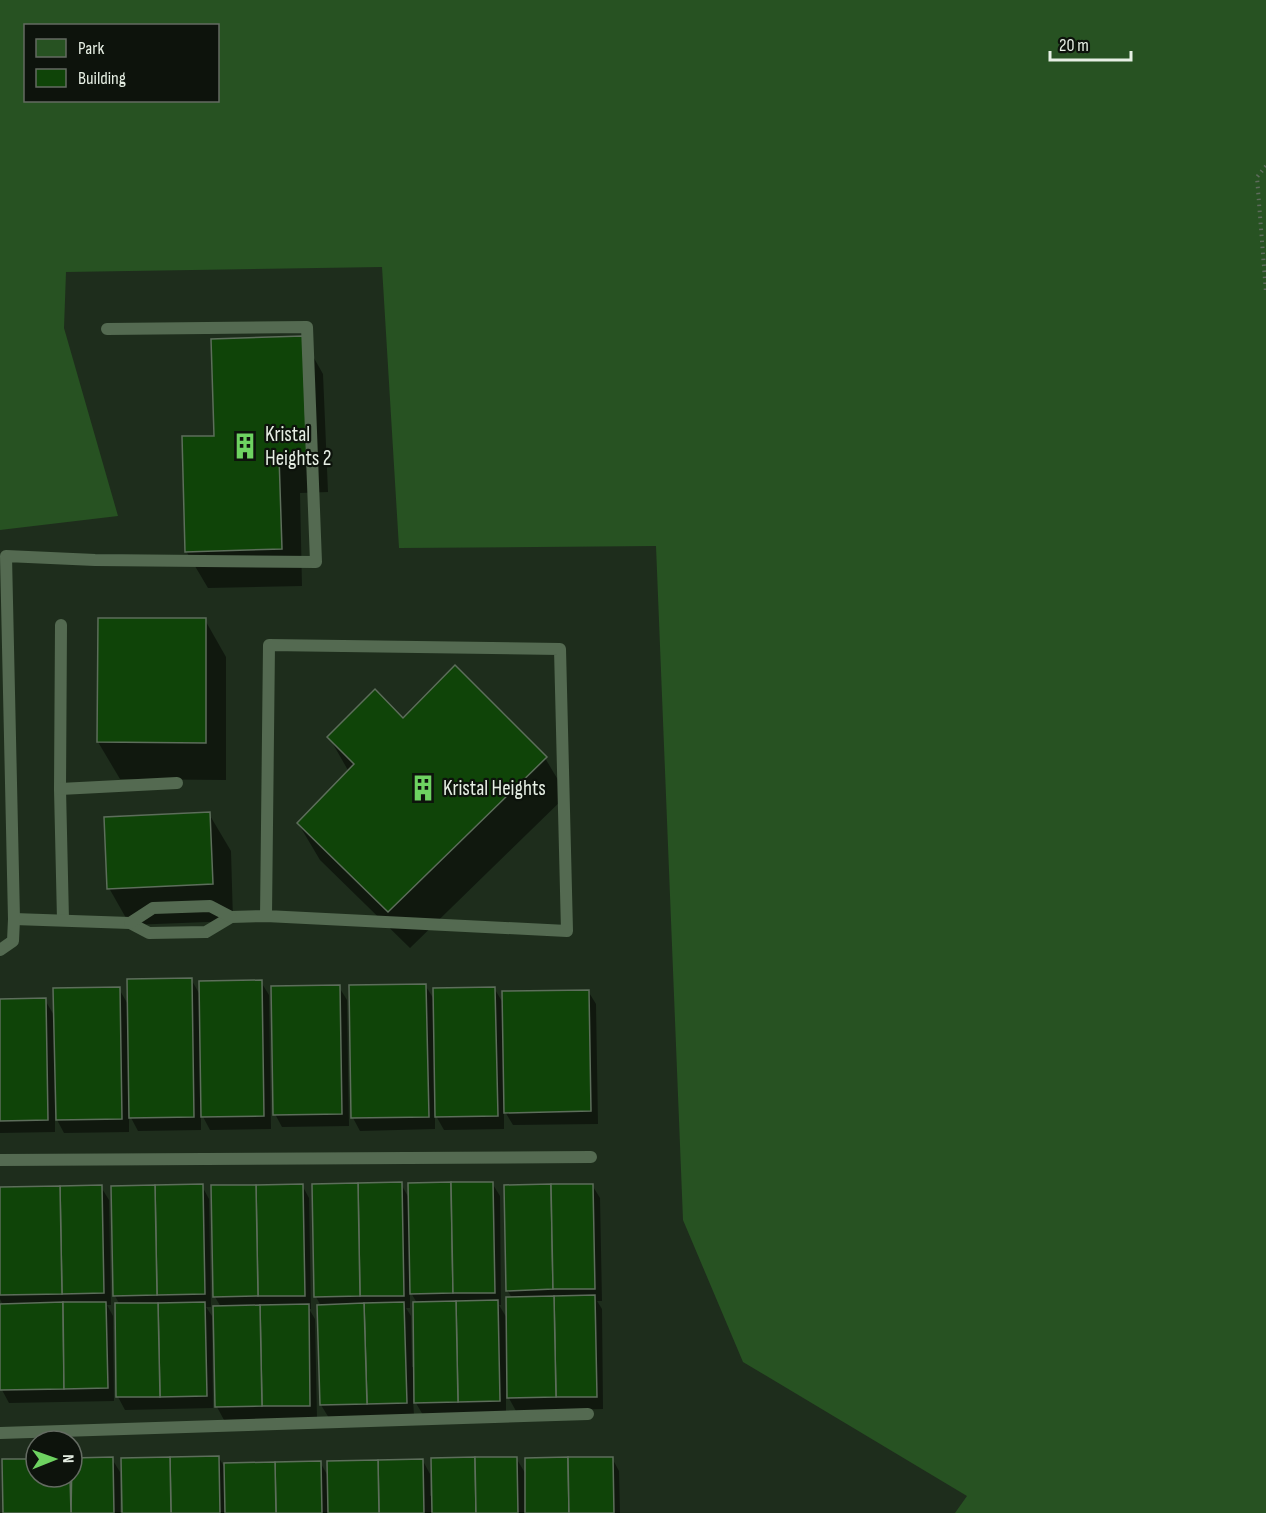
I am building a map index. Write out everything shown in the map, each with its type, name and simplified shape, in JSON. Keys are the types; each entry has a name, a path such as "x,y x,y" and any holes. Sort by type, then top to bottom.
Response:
{"lane":[{"path":"0,950 13,941 14,919 6,556 95,560 316,562 308,327 107,329"},
{"path":"61,624 60,789 63,920"},
{"path":"130,923 153,908 210,906 231,917 266,916 567,931 560,649 269,645 266,916"},
{"path":"60,789 177,783"},
{"path":"14,919 130,923 149,933 206,932 231,917"},
{"path":"0,1160 591,1157"},
{"path":"0,1433 588,1414"}],"path":[{"path":"1266,166 1257,177 1266,293"}],"green space":[{"path":"0,0 1266,0 1266,1513 955,1513 967,1496 743,1362 683,1220 656,546 399,548 382,267 66,272 64,328 118,516 0,530"}],"building":[{"name":"Kristal Heights 2","path":"303,336 307,456 279,456 282,549 185,552 182,436 214,436 211,339"},
{"path":"98,618 206,618 206,743 97,742"},
{"name":"Kristal Heights","path":"455,665 547,757 388,912 297,823 354,764 327,737 375,689 403,718"},
{"path":"210,812 213,884 107,889 104,817"},
{"path":"192,978 194,1117 129,1118 127,979"},
{"path":"262,980 264,1116 201,1117 199,981"},
{"path":"426,984 429,1117 351,1118 349,985"},
{"path":"340,985 342,1114 273,1115 271,986"},
{"path":"120,987 122,1119 56,1120 53,988"},
{"path":"495,987 498,1116 435,1117 433,988"},
{"path":"589,990 591,1111 504,1113 502,991"},
{"path":"46,998 48,1120 0,1121 0,999"},
{"path":"402,1182 404,1296 360,1296 358,1183"},
{"path":"451,1182 453,1293 410,1294 408,1183"},
{"path":"451,1182 493,1182 495,1293 453,1293"},
{"path":"358,1183 360,1296 314,1297 312,1184"},
{"path":"203,1184 205,1294 157,1295 155,1185"},
{"path":"303,1184 305,1296 258,1296 256,1185"},
{"path":"551,1184 553,1289 506,1291 504,1185"},
{"path":"551,1184 593,1184 595,1289 553,1289"},
{"path":"102,1185 104,1293 62,1294 60,1186"},
{"path":"155,1185 157,1295 113,1296 111,1186"},
{"path":"211,1185 256,1185 258,1296 213,1297"},
{"path":"60,1186 62,1294 0,1295 0,1187"},
{"path":"595,1295 597,1397 556,1397 554,1296"},
{"path":"554,1296 556,1397 507,1398 506,1297"},
{"path":"498,1300 500,1401 458,1402 456,1301"},
{"path":"456,1301 458,1402 414,1403 413,1302"},
{"path":"63,1302 64,1389 0,1390 0,1304"},
{"path":"63,1302 106,1302 108,1388 64,1389"},
{"path":"205,1302 207,1396 160,1397 158,1303"},
{"path":"404,1302 407,1403 367,1404 364,1303"},
{"path":"115,1303 158,1303 160,1397 116,1397"},
{"path":"364,1303 367,1404 320,1405 317,1305"},
{"path":"309,1304 310,1406 262,1406 260,1305"},
{"path":"260,1305 262,1406 215,1407 213,1306"},
{"path":"219,1456 220,1513 171,1513 170,1457"},
{"path":"113,1457 114,1513 71,1513 71,1489 84,1489 84,1458"},
{"path":"170,1457 171,1513 122,1513 121,1458"},
{"path":"475,1457 476,1513 432,1513 431,1458"},
{"path":"475,1457 517,1457 518,1513 476,1513"},
{"path":"568,1457 569,1513 525,1513 525,1458"},
{"path":"568,1457 613,1457 614,1513 569,1513"},
{"path":"2,1459 24,1459 24,1489 70,1489 71,1513 3,1513"},
{"path":"423,1459 424,1513 379,1513 378,1460"},
{"path":"378,1460 379,1513 328,1513 327,1461"},
{"path":"321,1461 322,1513 276,1513 275,1462"},
{"path":"275,1462 276,1513 225,1513 224,1463"}],"place":[{"name":"Kristal Heights 2","path":"245,446"},
{"name":"Kristal Heights","path":"423,788"}]}
